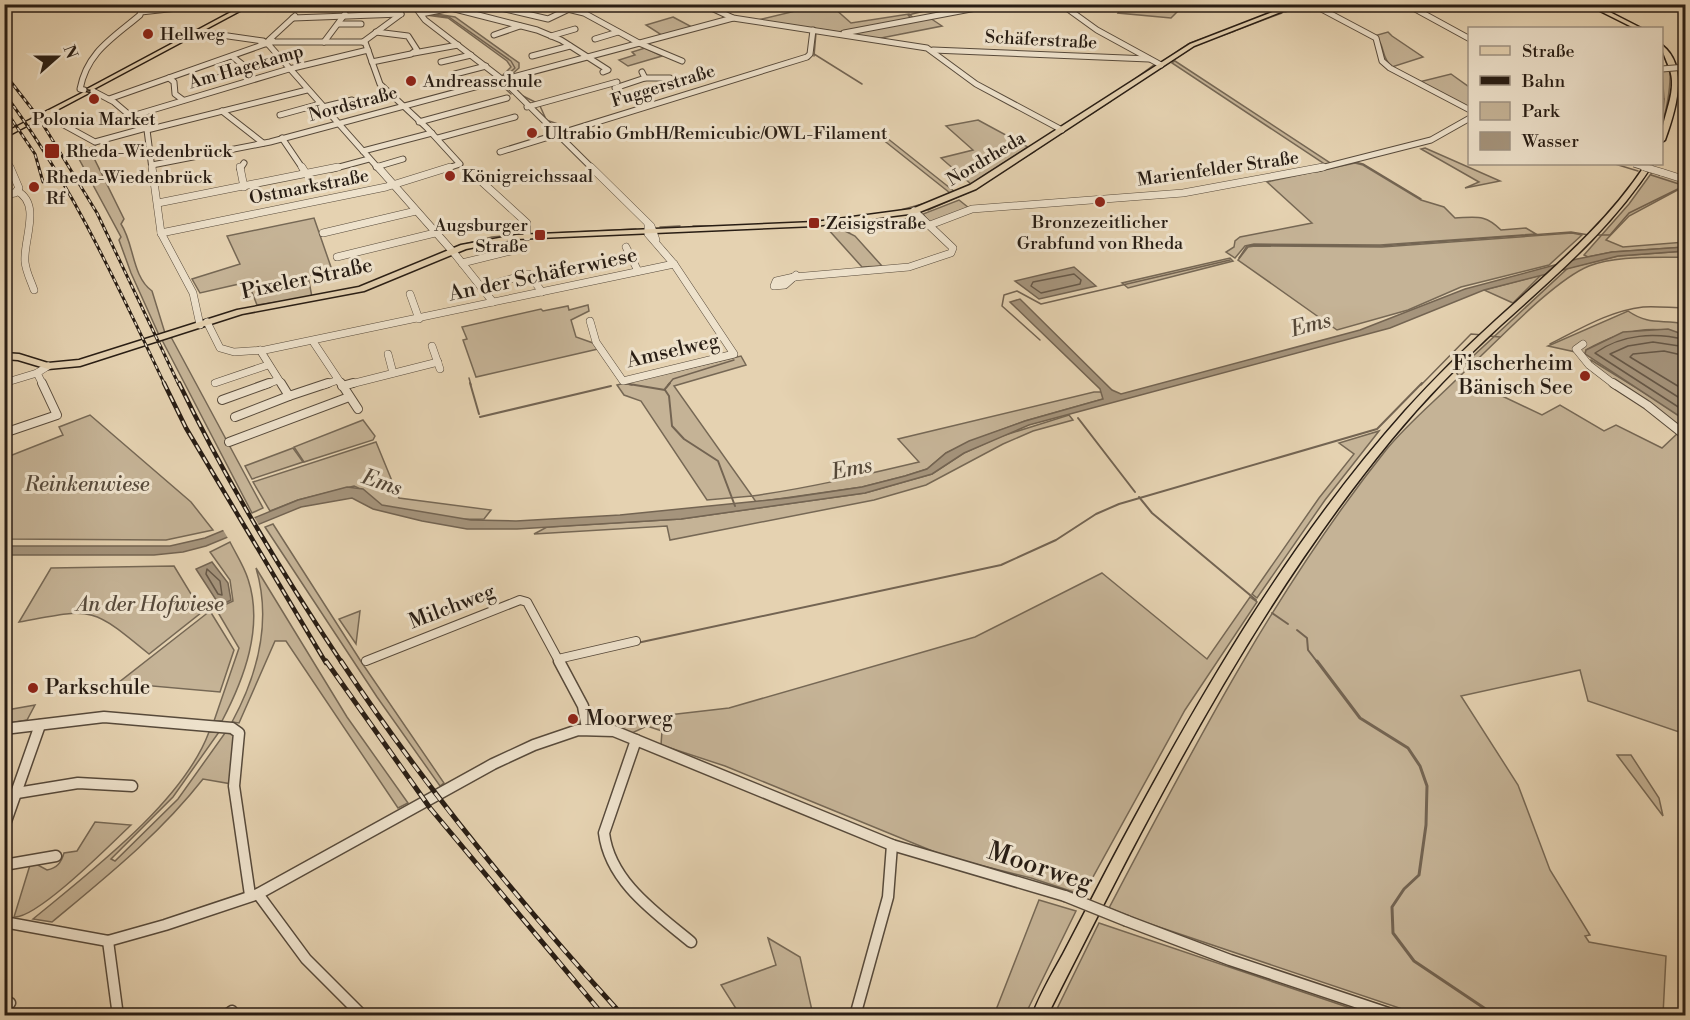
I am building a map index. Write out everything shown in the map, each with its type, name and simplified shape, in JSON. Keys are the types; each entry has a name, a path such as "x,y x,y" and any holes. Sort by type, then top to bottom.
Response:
{"main road":[{"path":"4,136 251,4"},
{"name":"Nordrheda","path":"651,232 832,223 914,211 973,187 1196,43 1299,4"},
{"path":"1588,4 1636,27"},
{"path":"1663,48 1673,63 1676,81 1673,104 1663,137"},
{"path":"1039,1016 1126,846 1195,719 1288,567 1334,503 1397,427 1485,335 1594,234 1623,202 1648,165"},
{"name":"Pixeler Straße","path":"4,356 19,357 48,366 80,363 245,310 361,289 451,251 483,242 527,237 651,232"}],"street":[{"path":"4,6 16,4"},
{"path":"149,4 141,8 88,61 82,72 80,89 109,99 147,129 161,233 193,293 203,324"},
{"path":"264,4 306,6 325,4"},
{"name":"Amselweg","path":"413,4 413,8 425,20 502,80 651,232 734,354 623,381 596,342 590,321"},
{"path":"484,4 548,19 569,9"},
{"path":"547,4 584,13 639,44 682,61"},
{"name":"Schäferstraße","path":"703,4 733,18 933,50 1149,58"},
{"path":"841,35 997,4"},
{"path":"1061,4 1097,30 1161,65"},
{"path":"1312,4 1376,38 1382,61 1390,68 1468,109"},
{"path":"1406,4 1468,38"},
{"path":"141,8 195,6"},
{"path":"109,99 233,57 268,42 306,6"},
{"path":"421,14 451,8 551,36 601,65 608,70 603,72 618,83"},
{"path":"200,32 268,42 363,42 401,14 345,14 293,18"},
{"path":"324,42 345,14"},
{"name":"Nordstraße","path":"152,165 263,143 733,18"},
{"path":"339,24 361,24"},
{"path":"494,35 520,26"},
{"path":"551,36 575,28"},
{"name":"Fuggerstraße","path":"500,152 807,57 810,54 813,30"},
{"path":"376,32 408,36 416,48 414,53"},
{"path":"595,39 618,32"},
{"path":"268,42 307,90 462,263 493,302"},
{"path":"363,42 380,84 438,138 515,117"},
{"path":"372,62 458,45"},
{"path":"532,56 570,46"},
{"name":"Am Hagekamp","path":"132,116 289,69 368,50"},
{"name":"Schäferstraße","path":"933,50 976,84 1062,130"},
{"path":"441,62 471,55"},
{"path":"214,79 248,69 233,57"},
{"path":"455,74 486,66"},
{"path":"1663,69 1686,68"},
{"path":"527,107 606,85 611,89 618,83 644,75 669,78"},
{"path":"170,78 174,82 175,94 183,100"},
{"path":"49,112 74,131 97,143 307,90"},
{"path":"419,122 507,98"},
{"path":"279,115 352,100"},
{"path":"222,111 263,143"},
{"name":"Marienfelder Straße","path":"930,225 972,209 1183,193 1311,170 1431,140 1468,119"},
{"path":"363,151 432,133"},
{"path":"282,138 307,175"},
{"name":"Ostmarkstraße","path":"161,233 392,185 460,164 438,138"},
{"path":"4,155 19,188 17,191"},
{"path":"158,203 307,175 369,159"},
{"path":"376,167 403,159"},
{"path":"243,163 240,166 244,187"},
{"path":"1636,165 1686,180"},
{"path":"482,182 527,223 530,228 527,237"},
{"path":"4,195 17,191 25,195 31,207 25,265 34,290"},
{"path":"322,233 416,211"},
{"path":"796,275 893,268 951,253 952,248 914,211"},
{"path":"337,257 435,232"},
{"path":"626,247 638,271"},
{"path":"462,263 511,251"},
{"name":"An der Schäferwiese","path":"203,324 220,349 242,352 261,350 315,343 674,264"},
{"path":"535,281 577,272"},
{"path":"481,287 526,274 531,275 542,292"},
{"path":"410,294 419,319"},
{"path":"315,343 358,409"},
{"path":"1583,344 1576,348 1590,366 1647,405 1686,436"},
{"path":"235,417 289,396 340,383 439,366 432,346"},
{"path":"261,350 267,365 289,396"},
{"path":"388,354 393,373"},
{"path":"215,383 267,365"},
{"path":"4,383 37,373 48,366"},
{"path":"4,433 57,415 37,373"},
{"path":"222,400 278,380"},
{"path":"229,442 349,397"},
{"name":"Milchweg","path":"366,661 520,600 526,602 583,706 587,728"},
{"path":"558,659 636,641"},
{"path":"4,729 104,717 232,728 239,733 234,786 254,895 337,995 359,1014"},
{"path":"4,827 40,725"},
{"name":"Moorweg","path":"4,922 108,940 165,925 254,895 493,764 534,745 587,728 614,731 892,845 1065,896 1230,960 1397,1016"},
{"path":"636,740 604,833 603,843 607,855 639,897 691,942"},
{"path":"16,793 78,783 132,786"},
{"path":"855,1016 888,897 892,845"},
{"path":"4,866 56,856"},
{"path":"108,940 118,1016"}],"green space":[{"path":"793,5 805,8 834,8 851,23 909,14 915,19 838,32 758,20 800,10"},
{"path":"1123,5 1164,5 1181,8 1171,18 1118,13"},
{"path":"430,13 455,17 519,63 519,68 510,76 503,75 511,67 507,61 448,18 426,15"},
{"path":"673,17 692,27 663,36 646,25"},
{"path":"930,18 942,26 876,39 846,33"},
{"path":"1388,32 1423,57 1392,67 1378,39 1374,36"},
{"path":"645,48 662,56 628,66 619,60 635,55 632,52"},
{"path":"1175,61 1332,164 1326,165 1172,63"},
{"path":"1663,70 1670,70 1668,98 1663,120"},
{"path":"1451,74 1468,86 1468,108 1419,82"},
{"path":"978,120 1028,147 971,184 941,158 973,150 946,126"},
{"path":"882,134 955,192 950,193 877,135"},
{"path":"82,143 87,149 95,146 91,152 124,219 121,224 129,241 137,269 145,285 152,291 165,333 159,335 131,273 119,240 121,237 72,146"},
{"path":"1425,148 1500,181 1465,188 1479,182 1421,149"},
{"path":"1355,163 1363,165 1421,200 1444,207 1455,218 1480,218 1490,221 1501,230 1526,228 1536,234 1380,245 1254,244 1245,246 1235,258 1226,252 1234,247 1235,241 1240,237 1312,223 1267,182"},
{"path":"1653,171 1685,182 1685,186 1629,216 1606,240 1623,247 1685,242 1685,247 1612,252 1588,257 1584,255 1629,204"},
{"path":"959,200 969,208 941,220 929,222 923,214"},
{"path":"314,218 332,270 308,276 312,297 257,305 248,282 200,293 192,279 240,264 227,236"},
{"path":"912,218 917,220 847,232 855,236 882,266 862,267 827,228"},
{"path":"1572,233 1582,235 1549,265 1461,287 1408,310 1337,330 1238,260 1248,247 1255,246 1382,247"},
{"path":"1685,251 1685,257 1637,258 1600,262 1574,274 1540,300 1460,376 1542,415 1560,405 1604,431 1616,425 1662,448 1679,432 1685,437 1685,734 1588,701 1580,670 1461,696 1518,785 1550,870 1590,935 1585,936 1589,942 1666,956 1663,1015 1420,1015 1144,922 1109,908 1204,731 1271,615 1345,504 1394,440 1459,377 1456,372 1568,268 1618,256"},
{"path":"1230,258 1233,261 1128,288 1122,283"},
{"path":"1541,275 1513,303 1484,290"},
{"path":"588,305 589,311 571,320 576,337 593,343 598,349 476,377 463,340 467,339 462,327 541,309 543,311 568,306 569,310"},
{"path":"1628,311 1643,319 1685,324 1685,335 1673,331 1635,331 1610,338 1586,350 1585,354 1548,346"},
{"path":"171,337 263,508 252,513 162,340"},
{"path":"741,356 746,365 674,386 752,496 707,500 641,401 624,395 617,385"},
{"path":"1591,360 1679,414 1685,420 1685,434 1591,365"},
{"path":"1094,392 1103,392 1105,396 1103,399 1025,421 985,436 946,453 927,469 905,476 862,487 756,502 752,496 919,462 898,439"},
{"name":"Reinkenwiese","path":"90,415 191,502 213,530 166,540 5,539 7,457 63,435 59,427"},
{"path":"1069,415 1073,420 1033,431 1003,444 926,485 874,500 670,540 667,526 534,534 547,527 681,519 865,493 932,474 964,453 999,437"},
{"path":"363,420 375,436 373,440 304,462 294,447"},
{"path":"1379,431 1325,500 1257,598 1252,594 1319,498 1354,454 1339,443"},
{"path":"376,442 399,498 491,510 484,519 459,519 418,514 380,505 354,486 298,500 270,511 253,482"},
{"path":"293,448 303,462 252,479 245,466"},
{"path":"273,524 362,663 444,783 440,786 377,697 265,527"},
{"path":"230,542 248,579 254,616 253,634 238,688 222,721 214,721 239,648 216,609 233,601 230,580 210,552"},
{"name":"An der Hofwiese","path":"174,566 202,612 149,654 115,627 90,615 62,614 19,622 51,568"},
{"path":"256,568 347,717 408,803 398,808 286,641 275,641 239,723 232,722 249,685 260,647 263,608"},
{"path":"1102,573 1207,659 1250,597 1257,602 1185,710 1083,895 1031,878 947,857 725,766 661,745 662,731 647,726 632,733 612,724 616,721 729,708 975,637"},
{"path":"210,611 234,650 220,692 118,683"},
{"path":"360,611 356,644 339,619"},
{"path":"35,705 27,720 5,724 7,710"},
{"path":"209,732 219,732 173,797 111,859 115,861 178,799 225,733 235,734 232,784 203,779 151,837 52,922 33,919 107,858 157,810 179,784"},
{"path":"1617,755 1631,755 1659,798 1663,816"},
{"path":"95,822 131,825 56,894 25,914 14,917 30,865 36,864 47,870 56,866 64,853 77,851"},
{"path":"1039,900 1076,911 1025,1015 994,1015"},
{"path":"1099,923 1371,1015 1054,1015"},
{"path":"768,938 800,957 813,1015 740,1015 721,985 776,965"}],"water":[{"path":"1685,247 1685,251 1618,256 1484,290 1390,328 1029,425 964,453 932,474 865,493 681,519 517,529 467,529 422,521 373,509 352,498 301,507 206,546 183,552 154,555 5,555 5,546 170,546 205,538 298,500 347,487 363,489 382,505 471,520 516,521 620,515 788,498 862,487 927,469 946,453 969,441 1025,421 1103,399 1100,389 1010,302 1020,299 1112,390 1121,394 1360,330 1465,289 1577,259 1612,252"},
{"path":"1074,267 1096,286 1039,299 1015,281"},
{"path":"1668,329 1685,335 1685,420 1585,354 1586,350 1623,332"},
{"path":"212,562 228,583 231,600 220,606 196,569"}],"pier":[{"path":"253,515 260,527 229,540 222,528"}],"waterway":[{"path":"586,12 617,4"},
{"path":"921,4 930,10"},
{"path":"930,10 953,4"},
{"path":"1583,4 1605,13"},
{"path":"1285,12 1307,5"},
{"path":"911,18 908,15 930,10"},
{"path":"1237,30 1282,13"},
{"path":"432,15 449,17 511,61 515,68 506,76"},
{"path":"1626,24 1632,27"},
{"path":"1213,35 1230,29"},
{"path":"1215,38 1235,31"},
{"path":"814,54 816,33"},
{"path":"1160,63 1188,44 1207,37"},
{"path":"1165,65 1190,49"},
{"path":"814,54 862,84"},
{"path":"1663,54 1668,66"},
{"path":"1128,84 1155,64"},
{"path":"1136,84 1162,67"},
{"path":"500,84 511,94"},
{"path":"1113,99 1121,94"},
{"path":"523,96 535,102"},
{"path":"1088,116 1111,101"},
{"path":"540,106 545,117"},
{"path":"1066,130 1081,120"},
{"path":"549,121 558,124 560,130"},
{"path":"1037,149 1063,132"},
{"path":"1016,163 1035,151"},
{"path":"1343,165 1355,162 1363,164 1421,199"},
{"path":"1618,165 1638,171"},
{"path":"1651,175 1682,185"},
{"path":"1595,235 1610,235 1629,213 1686,185"},
{"path":"928,210 976,189"},
{"path":"897,211 926,203"},
{"path":"660,227 680,226"},
{"path":"693,226 739,226"},
{"path":"533,234 636,229"},
{"path":"1239,258 1247,246 1254,245 1381,246 1571,232 1589,235"},
{"path":"457,246 492,237 523,234"},
{"path":"1040,340 1002,306 1004,295 1017,291 1041,304 1230,260"},
{"path":"1550,344 1618,312 1643,307 1686,308"},
{"path":"1421,385 1471,334 1483,335"},
{"path":"1489,336 1500,337"},
{"path":"668,385 673,379 734,360"},
{"path":"469,378 471,385"},
{"path":"470,383 479,414"},
{"path":"622,383 632,385"},
{"path":"623,383 665,390 669,396 672,426 684,439 718,461 735,506"},
{"path":"665,389 670,383"},
{"path":"1140,498 1377,429 1422,383"},
{"path":"480,417 611,386"},
{"path":"1078,418 1135,492"},
{"path":"637,643 1001,565 1056,540 1096,514 1140,498"},
{"path":"1140,498 1152,513 1256,600"},
{"path":"1272,613 1288,624"},
{"path":"1297,630 1307,638 1308,650 1318,663"},
{"path":"1317,661 1360,718 1408,748 1420,766 1427,786 1426,825 1419,875 1404,889 1392,907 1393,933 1414,961 1496,1016"}],"railway":[{"path":"4,73 39,118 97,213 179,385"},
{"path":"4,93 72,198 165,385"},
{"path":"4,108 35,154 43,182"},
{"path":"164,383 186,428 326,663"},
{"path":"179,383 256,526 342,663"},
{"path":"326,661 430,808 604,1016"},
{"path":"341,661 440,800 511,888 623,1016"}],"place":[{"name":"Hellweg","path":"148,34"},
{"name":"Andreasschule","path":"411,81"},
{"name":"Polonia Market","path":"94,99"},
{"name":"Ultrabio GmbH/Remicubic/OWL-Filament","path":"532,133"},
{"name":"Rheda-Wiedenbrück","path":"52,151"},
{"name":"Königreichssaal","path":"450,176"},
{"name":"Rheda-Wiedenbrück Rf","path":"34,187"},
{"name":"Bronzezeitlicher Grabfund von Rheda","path":"1100,202"},
{"name":"Zeisigstraße","path":"814,223"},
{"name":"Augsburger Straße","path":"540,235"},
{"name":"Fischerheim Bänisch See","path":"1585,376"},
{"name":"Parkschule","path":"33,688"},
{"name":"Moorweg","path":"573,719"}],"water label":[{"name":"Ems","path":"1311,325"},
{"name":"Ems","path":"852,469"},
{"name":"Ems","path":"382,483"}]}
